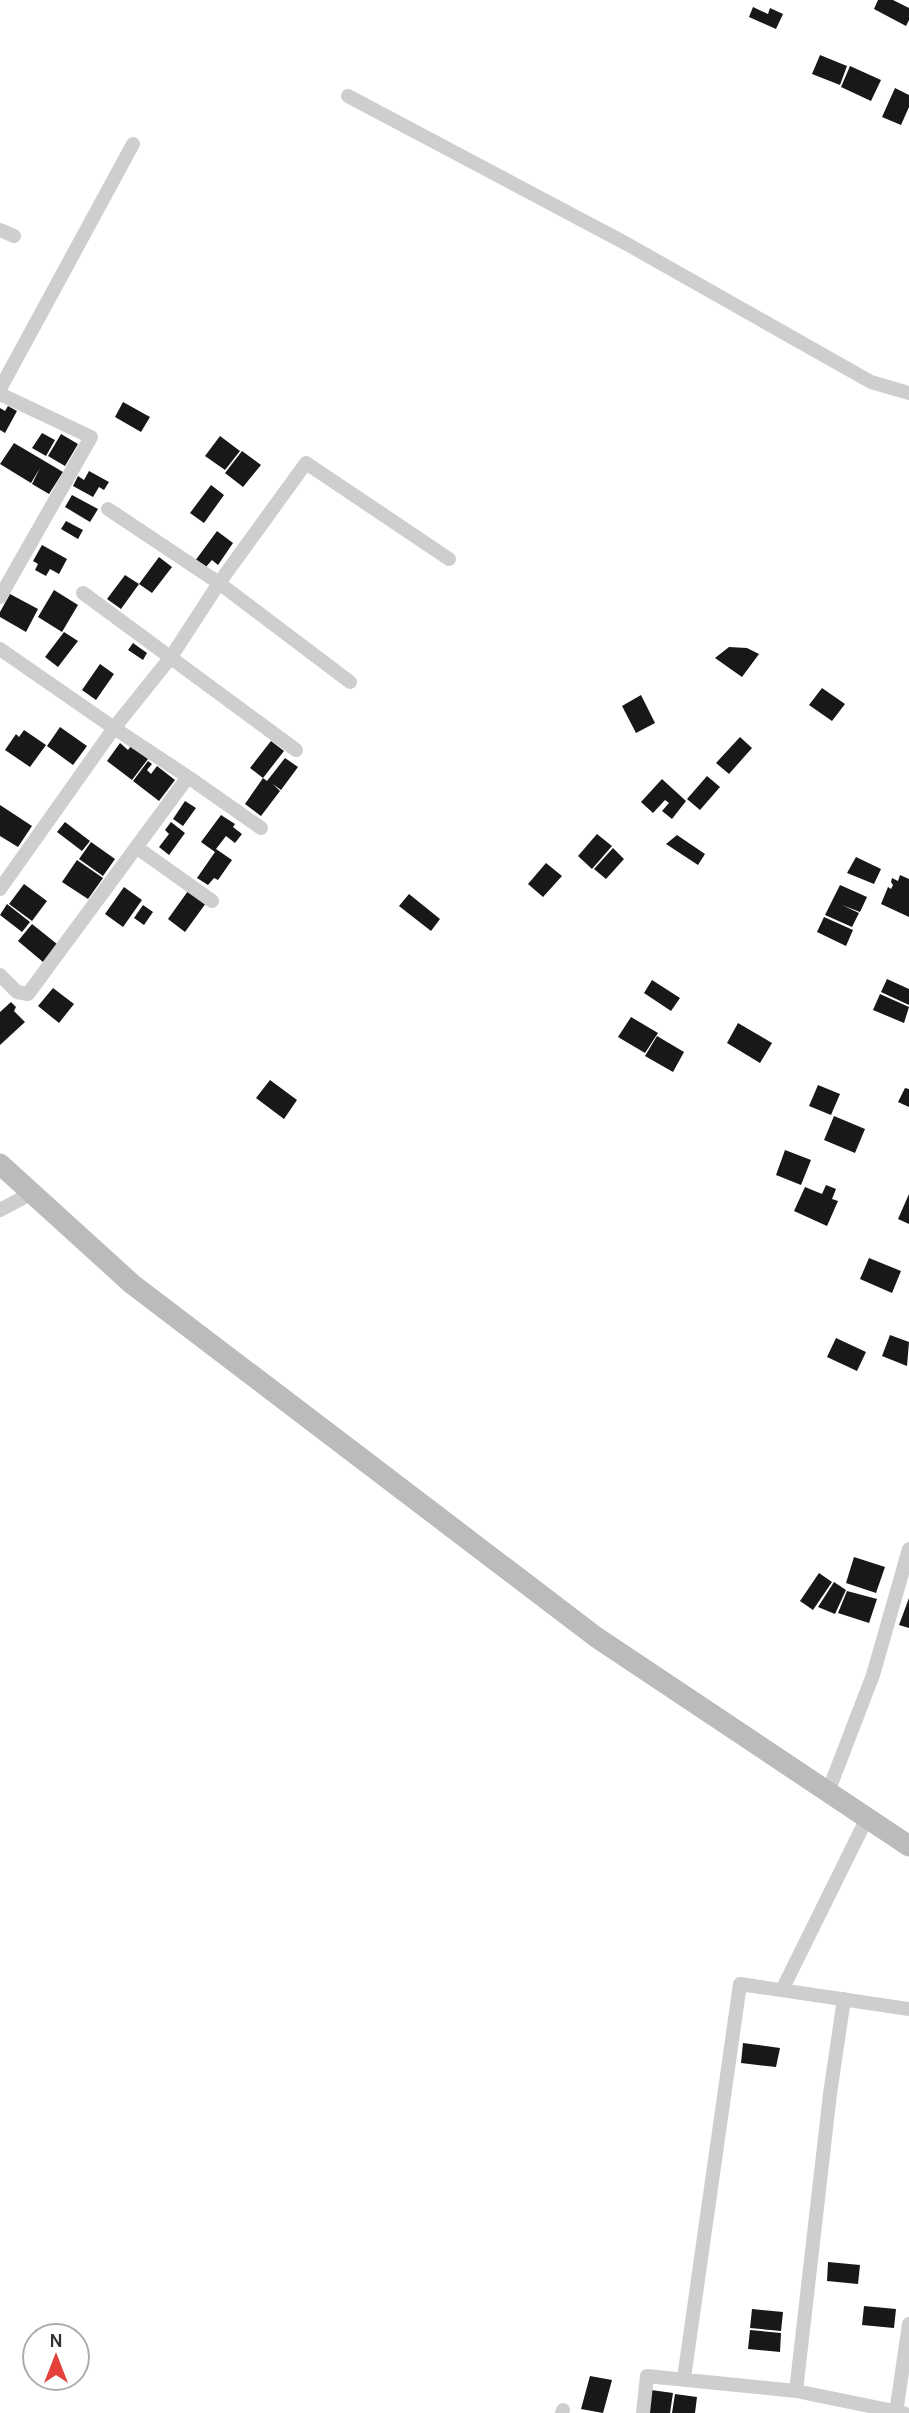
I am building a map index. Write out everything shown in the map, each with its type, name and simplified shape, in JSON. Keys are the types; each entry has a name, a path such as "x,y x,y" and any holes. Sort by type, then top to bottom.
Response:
{"street":[{"path":"348,96 628,244 871,382 909,393"},
{"path":"0,597 91,437 0,391 133,144"},
{"path":"0,230 14,236"},
{"path":"0,889 114,728 171,657 219,583 306,463 449,559"},
{"path":"108,509 219,583 350,682"},
{"path":"83,593 296,750"},
{"path":"0,649 261,828"},
{"path":"0,975 17,992 28,994 188,777"},
{"path":"136,847 212,901"},
{"path":"0,1164 132,1284 596,1637 909,1846"},
{"path":"0,1210 32,1193"},
{"path":"828,1792 873,1675 909,1549"},
{"path":"782,1990 867,1818"},
{"path":"684,2378 740,1984 909,2009"},
{"path":"796,2391 830,2094 844,1999"},
{"path":"643,2413 647,2375 796,2391 899,2412 909,2324"}],"building":[{"path":"878,0 893,0 909,8 906,26 874,9"},
{"path":"753,7 768,14 770,8 783,14 776,29 749,17"},
{"path":"820,55 847,66 840,85 812,74"},
{"path":"850,66 881,80 871,101 841,87"},
{"path":"895,88 909,95 909,107 901,125 882,117"},
{"path":"123,402 150,417 141,432 115,417"},
{"path":"8,406 17,411 5,433 0,430 0,408 5,411"},
{"path":"42,433 55,440 46,456 32,448"},
{"path":"61,434 78,444 65,466 48,456"},
{"path":"220,436 240,451 225,470 205,456"},
{"path":"14,443 63,472 49,494 32,484 40,468 31,483 0,464"},
{"path":"242,451 261,465 243,487 225,473"},
{"path":"89,471 109,482 104,490 99,487 93,497 73,486 78,476 84,480"},
{"path":"211,485 224,495 204,523 190,513"},
{"path":"72,495 98,509 90,522 65,507"},
{"path":"66,521 83,530 78,539 61,529"},
{"path":"217,531 233,543 218,565 212,560 205,568 195,561"},
{"path":"42,545 67,559 59,574 50,569 46,576 35,570 38,564 33,561"},
{"path":"159,557 172,567 152,593 139,584"},
{"path":"125,575 139,584 121,609 107,599"},
{"path":"54,590 78,605 62,632 38,617"},
{"path":"10,594 38,609 26,632 0,617"},
{"path":"64,632 78,641 58,667 45,657"},
{"path":"133,643 147,653 143,660 128,650"},
{"path":"729,647 747,648 759,654 742,677 715,658"},
{"path":"100,664 114,674 96,700 82,690"},
{"path":"822,688 845,704 832,721 809,705"},
{"path":"641,695 655,723 636,733 622,706"},
{"path":"60,727 87,746 73,765 47,746"},
{"path":"24,730 46,745 30,767 5,750 16,734 19,737"},
{"path":"740,737 752,748 729,774 716,763"},
{"path":"271,741 284,751 263,778 250,768"},
{"path":"120,743 128,750 131,746 148,759 132,780 107,761"},
{"path":"285,758 298,767 281,790 273,784 280,791 261,816 245,804 263,778 267,781"},
{"path":"148,761 152,764 147,770 151,774 157,766 175,780 159,801 133,781"},
{"path":"707,776 720,787 700,810 687,799"},
{"path":"662,779 686,801 672,819 662,811 669,803 665,800 653,813 641,802"},
{"path":"185,801 196,808 183,826 173,819"},
{"path":"0,805 32,826 18,847 0,836"},
{"path":"221,815 235,824 233,827 242,834 235,843 226,836 216,849 232,860 218,880 214,878 208,885 197,878 215,852 201,842"},
{"path":"65,822 90,841 82,851 57,832"},
{"path":"171,822 185,833 169,855 159,847 169,834 165,830"},
{"path":"597,834 612,846 592,869 578,856"},
{"path":"677,835 705,854 698,865 666,844"},
{"path":"91,842 115,859 103,876 79,859"},
{"path":"613,848 624,859 606,879 594,869"},
{"path":"856,857 881,869 874,884 847,873"},
{"path":"77,860 103,878 88,899 62,882"},
{"path":"546,863 562,876 543,897 528,884"},
{"path":"900,875 909,879 909,917 881,904 888,887 891,889 893,885 892,878 898,881"},
{"path":"24,884 47,901 32,921 9,904"},
{"path":"840,885 867,897 860,912 842,905 859,913 852,927 825,915"},
{"path":"124,887 142,900 123,927 105,914"},
{"path":"188,891 206,903 185,932 168,919"},
{"path":"409,894 440,919 431,931 399,906"},
{"path":"7,904 30,922 22,932 0,915"},
{"path":"143,905 153,912 144,925 134,918"},
{"path":"824,917 853,930 846,946 817,932"},
{"path":"32,924 57,944 43,962 18,941"},
{"path":"887,979 909,989 909,1005 881,992"},
{"path":"652,980 680,998 671,1011 644,993"},
{"path":"53,988 74,1004 59,1023 38,1006"},
{"path":"880,994 909,1007 904,1023 873,1010"},
{"path":"11,1002 16,1007 14,1011 25,1022 0,1045 0,1012"},
{"path":"631,1017 658,1033 645,1053 618,1037"},
{"path":"738,1023 772,1043 760,1063 727,1043"},
{"path":"657,1036 684,1052 673,1072 645,1056"},
{"path":"270,1080 297,1100 284,1119 256,1098"},
{"path":"818,1085 840,1094 831,1115 809,1106"},
{"path":"905,1088 909,1089 909,1107 898,1102"},
{"path":"834,1116 865,1129 855,1153 824,1140"},
{"path":"785,1150 811,1160 801,1185 776,1175"},
{"path":"826,1185 836,1189 832,1199 838,1201 827,1226 794,1211 805,1187 822,1194"},
{"path":"909,1194 909,1224 898,1219"},
{"path":"869,1258 901,1271 892,1293 860,1279"},
{"path":"890,1335 909,1342 907,1366 882,1356"},
{"path":"836,1338 866,1352 857,1371 827,1357"},
{"path":"854,1557 885,1567 876,1593 846,1583"},
{"path":"819,1573 832,1582 813,1610 800,1601"},
{"path":"834,1582 846,1590 835,1614 818,1607"},
{"path":"847,1591 877,1599 869,1623 838,1613"},
{"path":"909,1598 909,1628 899,1625"},
{"path":"743,2043 780,2048 776,2067 741,2063"},
{"path":"828,2262 860,2265 858,2284 827,2281"},
{"path":"864,2306 896,2309 894,2328 862,2325"},
{"path":"752,2309 783,2312 781,2331 750,2328"},
{"path":"750,2330 781,2333 780,2352 748,2349"},
{"path":"590,2376 612,2380 603,2413 581,2409"},
{"path":"651,2390 673,2393 670,2413 648,2413"},
{"path":"675,2394 697,2397 695,2413 672,2413"}]}
